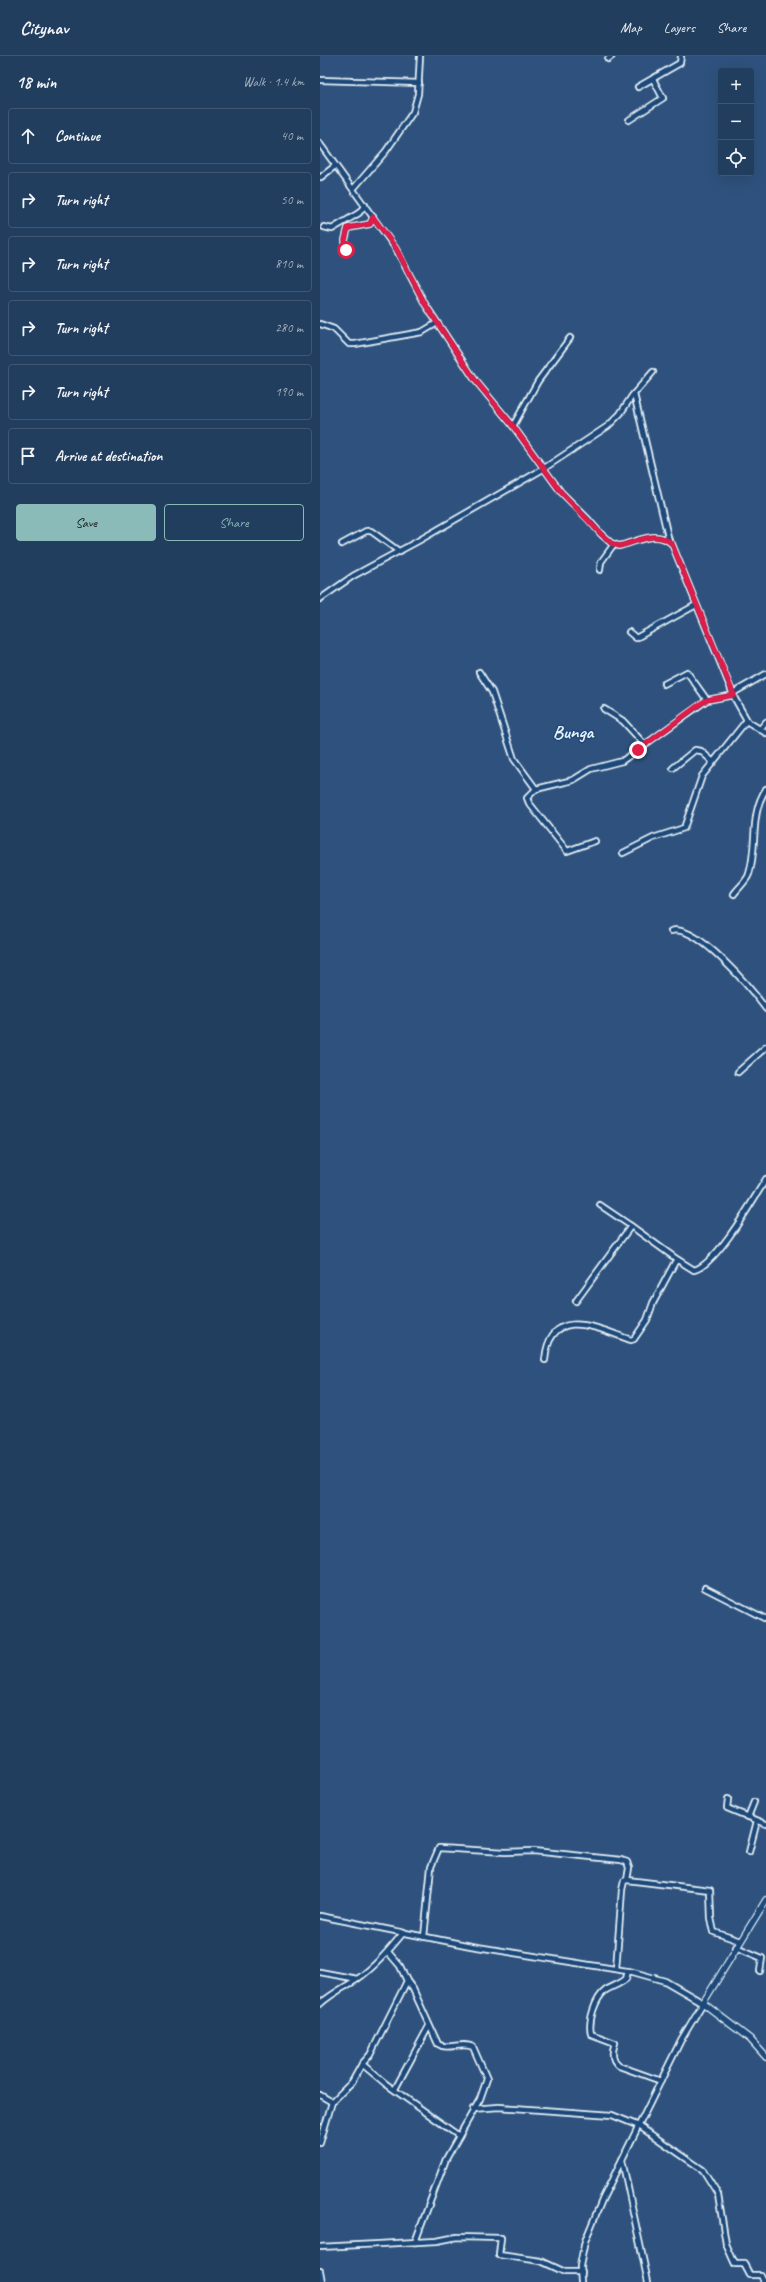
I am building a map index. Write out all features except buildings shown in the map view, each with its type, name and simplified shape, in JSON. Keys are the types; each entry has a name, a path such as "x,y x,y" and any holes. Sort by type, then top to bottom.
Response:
{"street":[{"path":"354,188 386,151 413,112 419,83 420,56"},
{"path":"638,87 680,63 681,56"},
{"path":"629,120 663,98 653,79"},
{"path":"320,80 419,83"},
{"path":"320,144 335,166 354,188 364,205 396,248 437,323 475,380 513,426 561,492 601,534 614,544 619,546 655,537 666,538 669,541"},
{"path":"321,177 335,166"},
{"path":"324,227 336,227 359,214 364,205"},
{"path":"346,250 345,240 348,228 370,224 373,217"},
{"path":"320,324 334,329 350,344 355,344 422,332 437,323"},
{"path":"513,426 538,381 570,338"},
{"path":"320,599 353,576 400,552 543,469 608,426 620,414 634,394 653,372"},
{"path":"634,394 669,541 674,549 733,694 747,720 766,733"},
{"path":"342,544 366,531 370,531 400,552"},
{"path":"600,570 601,562 614,544"},
{"path":"630,632 636,638 696,605"},
{"path":"479,672 492,692 514,759 536,789"},
{"path":"664,684 685,673 690,673 707,700"},
{"path":"595,841 567,851 527,800 529,795 536,789 573,780 591,769 622,761 707,700 733,694 766,674"},
{"path":"604,709 623,721 645,745"},
{"path":"623,853 653,838 684,828 698,783 712,761 747,720"},
{"path":"760,729 766,722"},
{"path":"673,768 698,749 712,761"},
{"path":"734,894 749,875 754,826 758,815 757,806 764,796 766,789"},
{"path":"671,931 686,932 704,945 742,978 766,1009"},
{"path":"738,1072 766,1047"},
{"path":"600,1205 694,1270 702,1268 722,1245 766,1179"},
{"path":"576,1301 631,1226"},
{"path":"546,1360 548,1344 554,1333 562,1325 569,1323 606,1331 630,1340 634,1339 647,1320 653,1303 674,1262 678,1260"},
{"path":"705,1588 766,1619"},
{"path":"728,1799 727,1808 766,1824"},
{"path":"748,1817 754,1802"},
{"path":"749,1852 758,1821"},
{"path":"424,1937 431,1866 438,1848 505,1852 533,1851 576,1857 621,1860 627,1862 629,1868 627,1880 624,1881 622,1890 616,1969"},
{"path":"627,1880 710,1890 711,1918 714,1932 740,1941"},
{"path":"581,2282 585,2241 612,2178 661,2081 703,2003 736,1946 766,1900"},
{"path":"320,1916 424,1937 628,1971 665,1981 703,2003 750,2039 766,2057"},
{"path":"320,2004 332,1993 357,1979 388,1952 404,1932"},
{"path":"736,1946 764,1959 760,1971"},
{"path":"388,1952 400,1966 440,2046 471,2046 487,2079 483,2092 446,2159 415,2242"},
{"path":"628,1971 626,1979 606,1990 599,1998 590,2028 591,2034 615,2043 612,2051 615,2063 618,2066 661,2081"},
{"path":"320,1972 357,1979"},
{"path":"320,2143 332,2102 352,2082 362,2064 370,2055 407,1981"},
{"path":"395,2089 430,2026"},
{"path":"362,2064 450,2131 459,2136"},
{"path":"320,2095 332,2102"},
{"path":"473,2109 498,2107 612,2115 639,2126 703,2170 718,2194 726,2244 735,2264 744,2264 750,2275 761,2275 764,2282"},
{"path":"622,2160 648,2282"},
{"path":"320,2246 437,2241 457,2237 501,2238 499,2255 541,2262 565,2272 581,2272"},
{"path":"320,2271 322,2282"}],"district":[{"name":"Bunga","path":"573,732"}],"route":[{"path":"346,250 345,240 348,228 370,224 373,217 396,248 438,326 460,354 475,380 513,426 561,492 611,543 619,546 642,539 661,537 666,538 672,544 687,584 734,695 707,700 700,704 665,730 657,734 649,743 638,750"}]}
